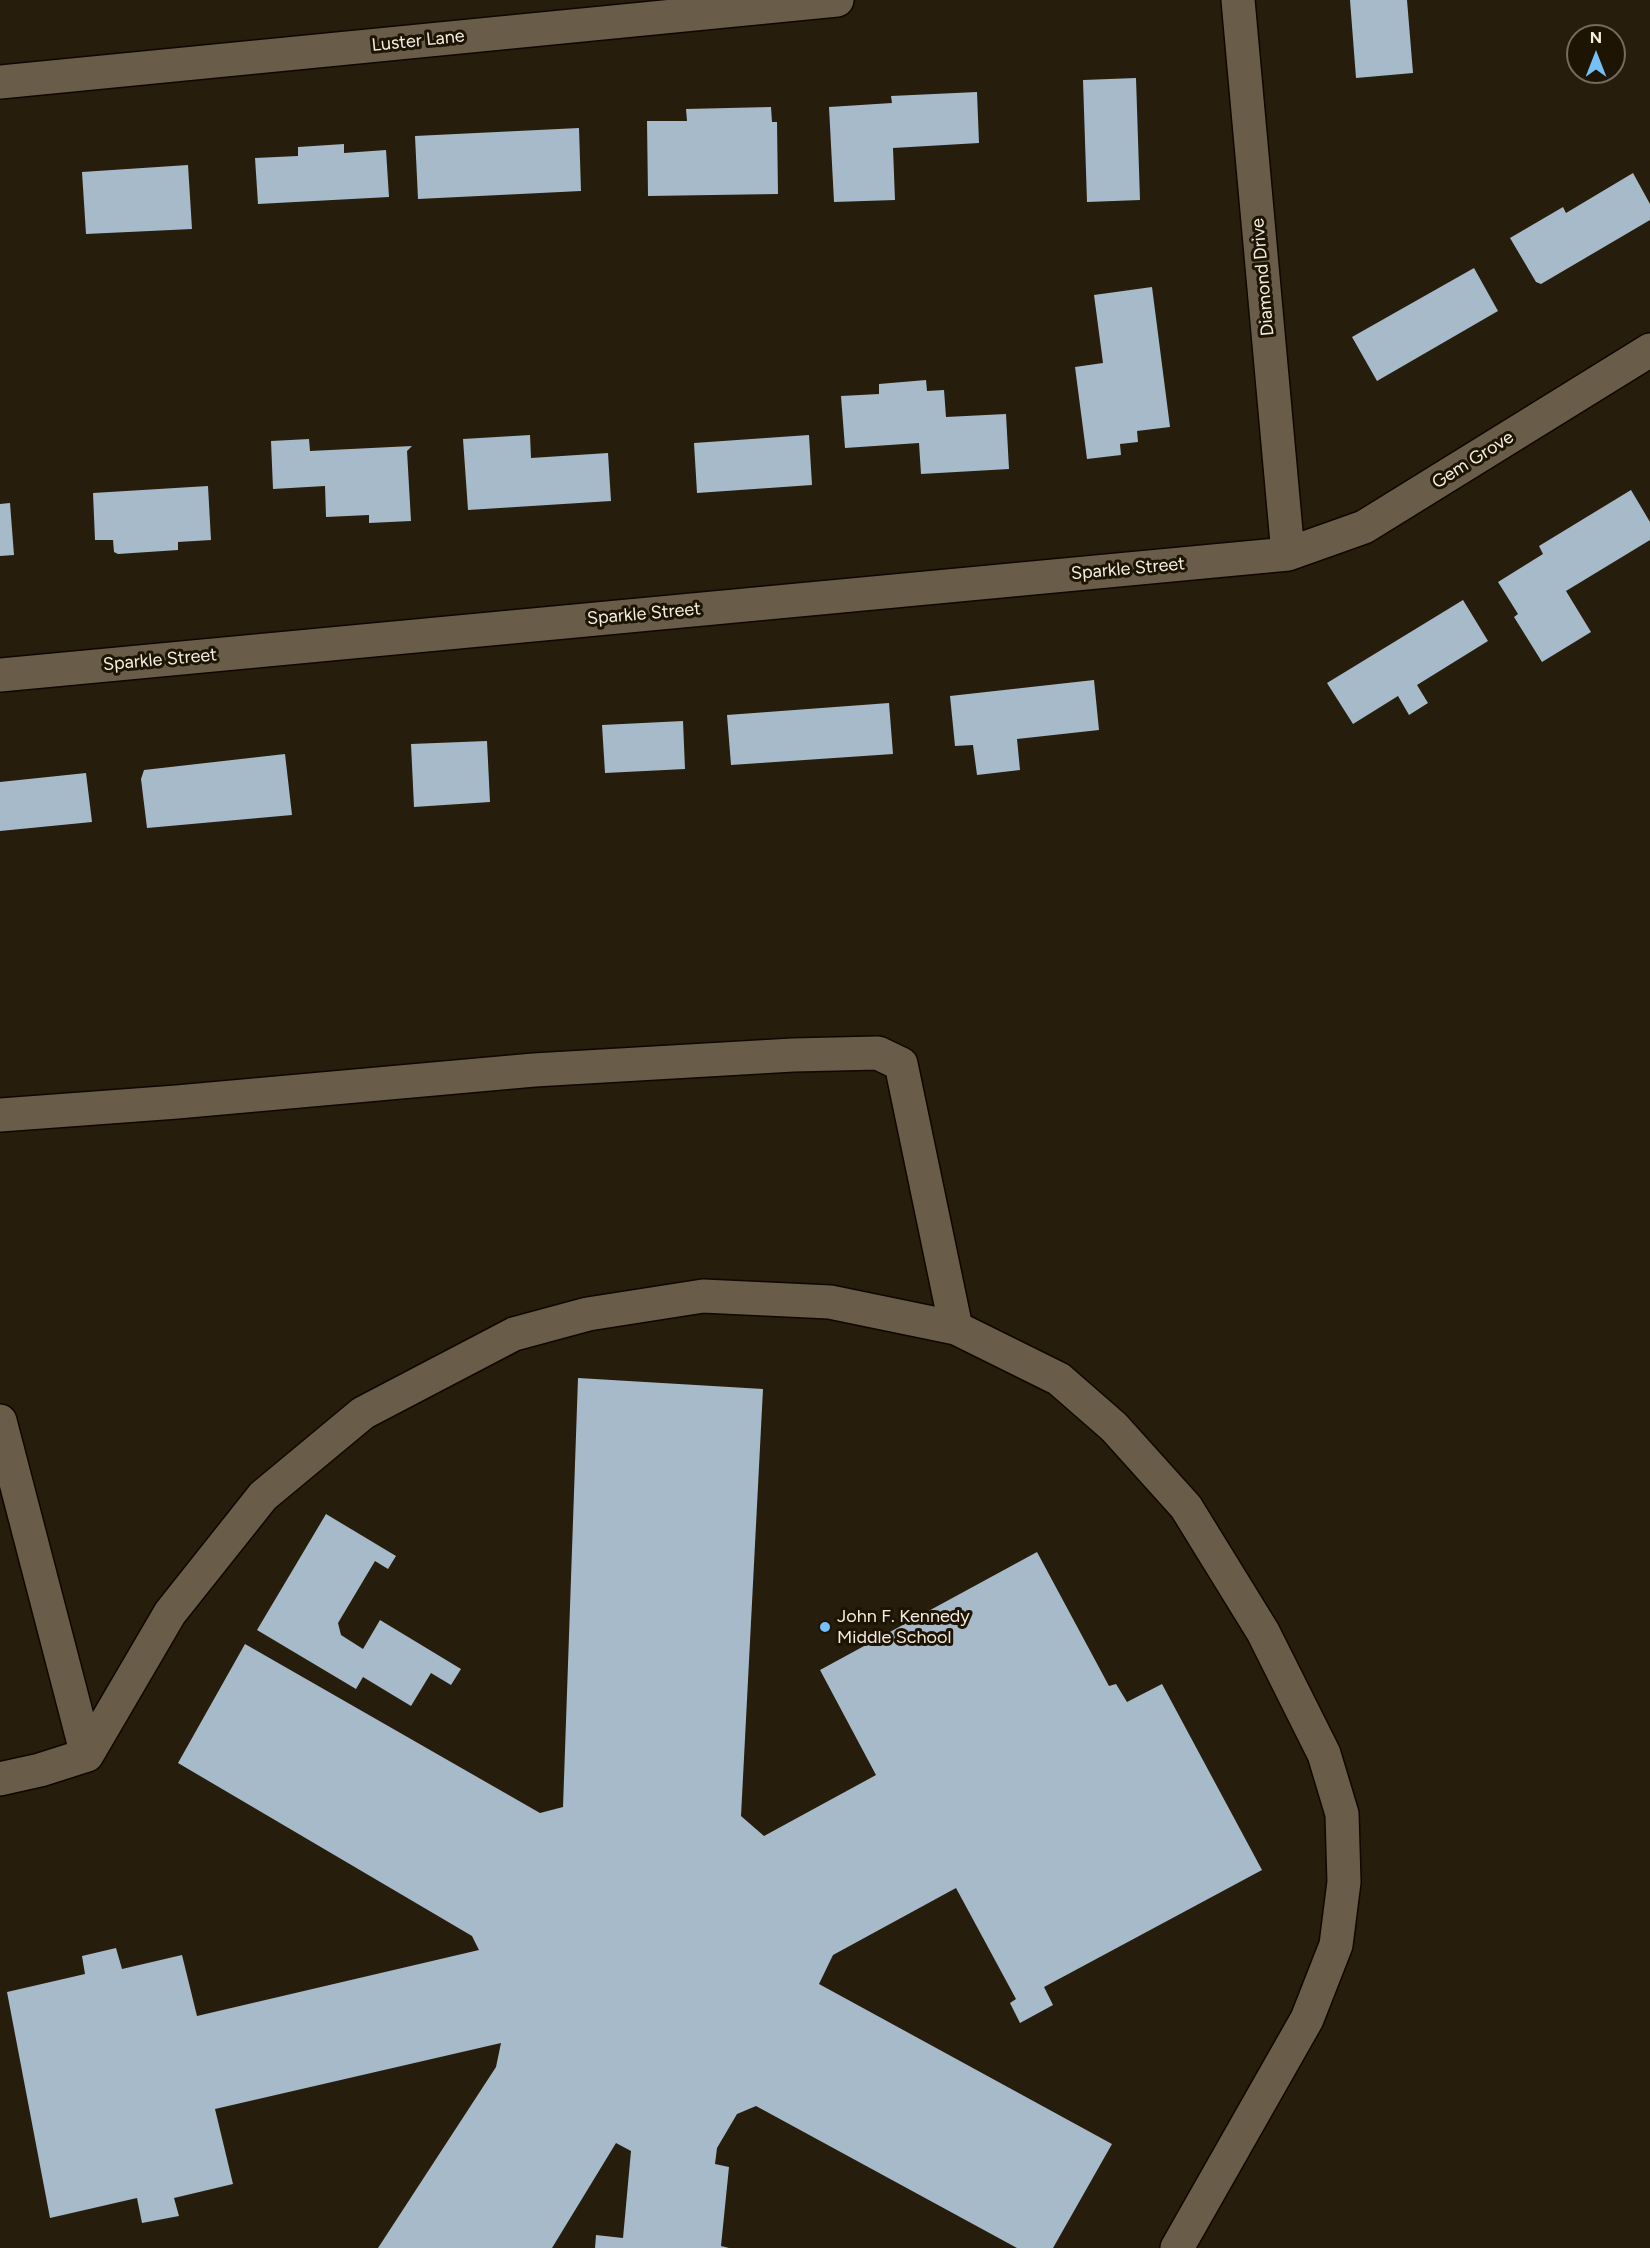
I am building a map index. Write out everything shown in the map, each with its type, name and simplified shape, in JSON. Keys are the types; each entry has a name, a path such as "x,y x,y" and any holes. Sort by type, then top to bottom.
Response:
{"street":[{"name":"Luster Lane","path":"0,82 837,0"},
{"name":"Diamond Drive","path":"1238,0 1288,554"},
{"name":"Gem Grove","path":"1288,554 1364,527 1650,350"},
{"name":"Sparkle Street","path":"0,675 1288,554"},
{"path":"0,1115 177,1102 534,1070 793,1055 878,1053 901,1064 956,1328"},
{"path":"0,1779 40,1770 87,1755 170,1613 263,1496 363,1413 514,1334 588,1314 703,1296 830,1302 956,1328 1059,1379 1114,1428 1186,1507 1263,1632 1324,1754 1342,1814 1344,1881 1336,1945 1307,2019 1177,2248"},
{"path":"0,1421 87,1755"}],"building":[{"path":"1350,0 1407,0 1413,73 1356,78"},
{"path":"1136,78 1140,200 1087,202 1083,80"},
{"path":"977,92 979,143 893,148 895,200 834,202 829,107 892,103 891,96"},
{"path":"771,107 772,122 777,122 778,194 648,196 647,121 687,121 686,109"},
{"path":"579,128 581,191 418,199 415,136"},
{"path":"344,144 344,153 386,150 389,197 258,204 255,158 298,156 298,147"},
{"path":"188,165 192,229 86,234 82,172"},
{"path":"1633,173 1650,204 1650,220 1541,284 1536,282 1510,238 1563,207 1566,213"},
{"path":"1474,268 1498,311 1377,381 1352,337"},
{"path":"1152,287 1170,427 1137,431 1138,442 1120,444 1121,455 1087,459 1075,367 1103,363 1094,295"},
{"path":"926,380 927,391 944,390 946,417 1006,414 1009,469 921,474 919,443 845,448 841,396 879,394 879,384"},
{"path":"530,435 531,458 608,453 611,501 468,510 463,439"},
{"path":"809,435 812,485 697,493 694,443"},
{"path":"309,439 310,451 412,446 407,451 411,521 369,523 369,515 326,517 325,486 273,489 271,441"},
{"path":"208,486 211,540 178,542 178,550 118,554 114,552 113,540 95,540 93,493"},
{"path":"1631,490 1650,522 1650,540 1566,591 1591,632 1542,662 1514,617 1518,614 1498,582 1543,554 1539,546"},
{"path":"10,503 14,555 0,556 0,504"},
{"path":"1463,600 1488,641 1417,685 1428,703 1409,715 1398,696 1353,724 1327,683"},
{"path":"1094,680 1099,730 1017,739 1020,770 977,775 973,745 955,746 950,696"},
{"path":"889,703 893,754 731,765 727,715"},
{"path":"683,721 685,769 605,773 602,725"},
{"path":"487,741 490,802 414,807 411,744"},
{"path":"285,754 292,815 147,828 141,779 144,770"},
{"path":"86,773 92,822 0,831 0,782"},
{"path":"578,1378 763,1389 741,1816 764,1836 876,1775 820,1670 1037,1552 1109,1686 1116,1684 1127,1702 1162,1684 1262,1870 1044,1987 1053,2005 1020,2023 1010,2003 1016,1999 956,1888 833,1955 819,1984 1112,2144 1053,2248 1017,2248 756,2106 737,2114 717,2148 715,2164 729,2167 721,2246 729,2248 595,2248 596,2235 623,2238 631,2151 616,2143 552,2248 378,2248 496,2067 501,2043 215,2109 233,2184 174,2198 179,2216 142,2223 137,2198 50,2218 7,1992 85,1974 82,1956 116,1948 122,1969 182,1955 197,2016 479,1950 472,1936 178,1763 245,1644 540,1813 563,1807"},
{"path":"326,1514 396,1556 388,1569 375,1561 338,1623 341,1635 363,1649 380,1620 461,1669 451,1685 431,1673 411,1706 363,1677 356,1689 257,1630"}],"place":[{"name":"John F. Kennedy Middle School","path":"825,1627"}]}
